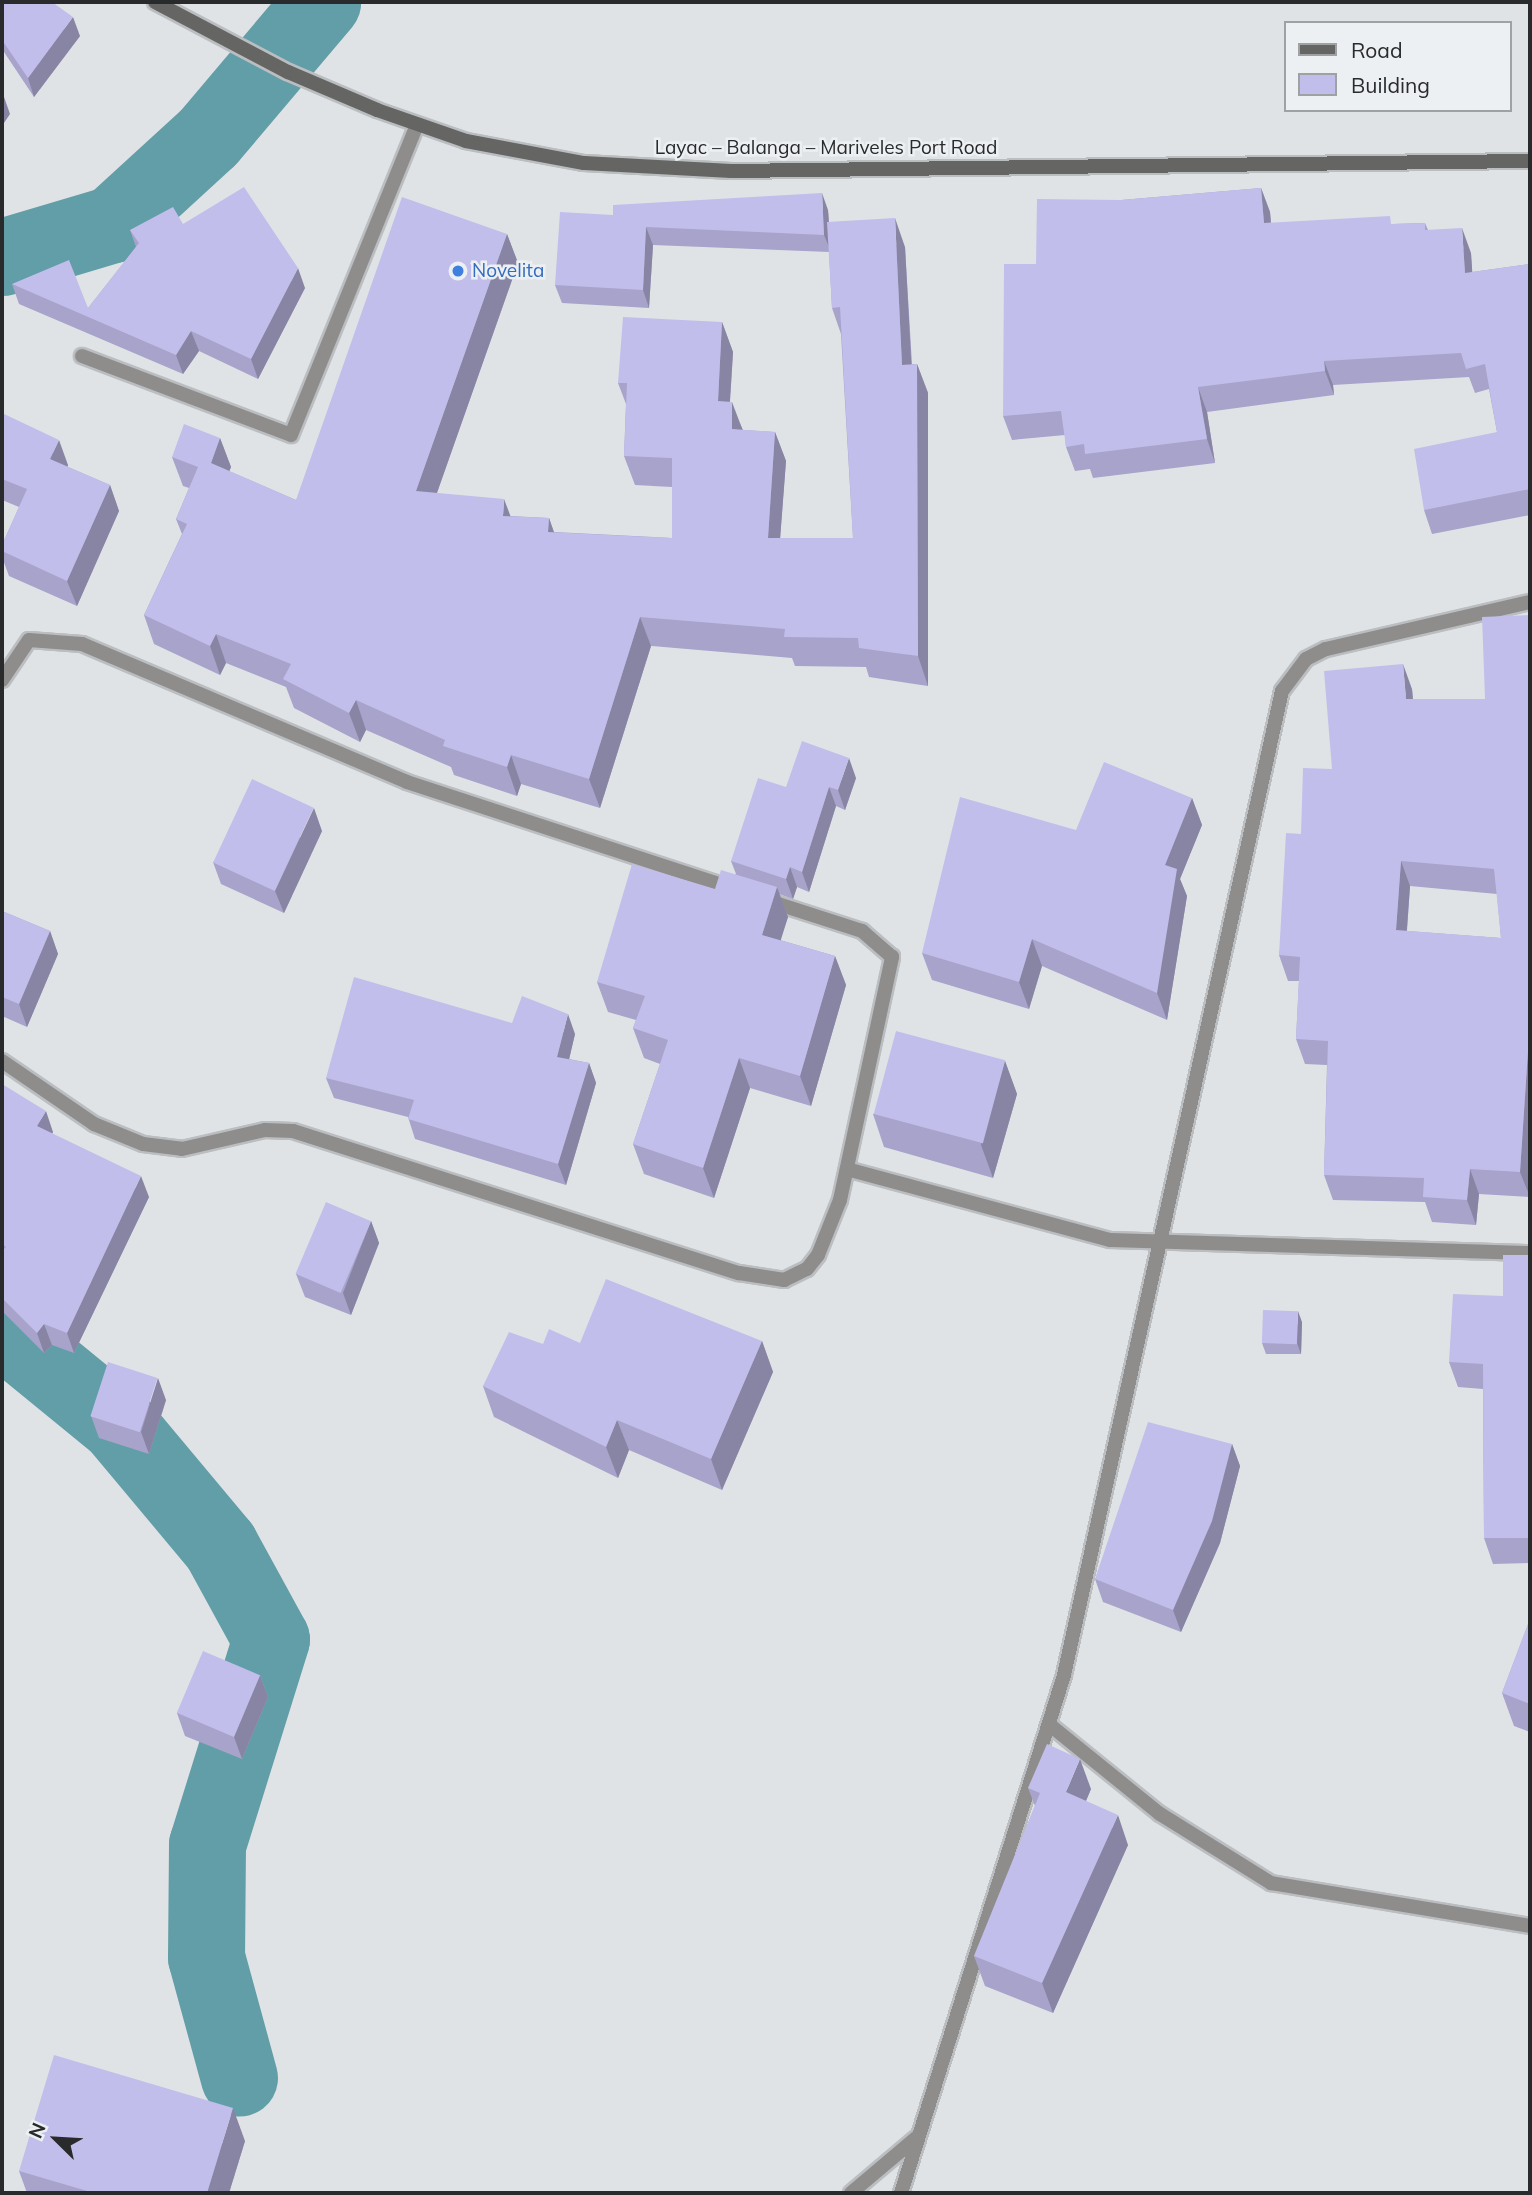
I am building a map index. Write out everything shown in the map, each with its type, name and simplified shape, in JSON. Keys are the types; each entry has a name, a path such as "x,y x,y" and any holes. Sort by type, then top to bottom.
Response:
{"main road":[{"name":"Layac – Balanga – Mariveles Port Road","path":"155,2 288,72 417,125 526,153 654,169 1530,161"}],"street":[{"path":"82,356 291,435 417,125"},
{"path":"901,2193 916,2138 1050,1725 1274,712 1292,674 1306,659 1356,638 1530,602"},
{"path":"2,680 29,640 82,643 448,798 878,939 892,957 892,972 847,1169 818,1255 796,1276 767,1280 293,1131 265,1130 182,1149 143,1144 94,1124 2,1061"},
{"path":"847,1169 1057,1230 1158,1241 1530,1253"},
{"path":"1050,1725 1160,1814 1272,1883 1530,1926"},
{"path":"851,2193 916,2138"}],"building":[{"path":"2,2 52,2 73,17 28,78 2,40"},
{"path":"244,187 298,268 251,359 191,331 176,355 12,284 69,260 88,308 139,243 130,230 173,207 183,224"},
{"path":"1261,188 1264,223 1390,216 1391,224 1425,223 1425,230 1462,228 1465,273 1530,264 1530,489 1424,510 1414,449 1497,432 1485,364 1466,369 1461,353 1324,361 1325,371 1198,387 1207,439 1085,454 1084,444 1066,447 1061,411 1003,416 1004,264 1036,264 1037,199 1121,200"},
{"path":"822,193 824,235 646,227 643,290 555,285 560,212 613,215 613,205"},
{"path":"402,197 507,234 416,491 504,499 503,516 549,518 548,532 672,538 672,458 624,456 627,383 618,383 623,317 722,322 718,401 732,402 732,429 775,432 768,538 853,538 840,307 832,308 827,222 895,218 902,365 917,364 918,656 859,648 858,638 784,637 785,629 640,617 589,779 511,755 507,767 443,746 445,740 356,700 349,713 283,679 291,664 216,634 210,646 144,615 187,524 176,519 198,467 172,457 184,424 220,438 211,463 296,500"},
{"path":"2,413 59,440 50,459 110,485 67,581 2,551 2,545 27,489 2,479"},
{"path":"1530,615 1530,1051 1520,1172 1470,1169 1467,1200 1423,1197 1424,1178 1324,1175 1328,1041 1296,1039 1300,957 1279,955 1286,833 1301,834 1303,768 1332,769 1324,671 1403,664 1406,699 1485,699 1482,617","holes":["1401,861 1494,869 1501,938 1396,930"]},
{"path":"802,741 849,758 838,790 829,787 802,872 790,867 786,879 731,861 758,778 786,787"},
{"path":"1104,762 1192,798 1165,865 1177,869 1157,993 1032,939 1019,982 922,953 960,797 1076,830"},
{"path":"252,779 314,808 275,891 213,862"},
{"path":"632,864 715,889 721,870 777,887 762,935 835,956 800,1076 739,1058 703,1168 633,1144 668,1040 633,1028 645,996 597,982"},
{"path":"2,911 50,931 19,1004 2,997"},
{"path":"354,977 512,1023 522,996 568,1014 557,1057 589,1063 558,1164 408,1119 414,1100 326,1078"},
{"path":"896,1031 1005,1060 983,1143 874,1114"},
{"path":"2,1084 46,1111 37,1126 141,1176 67,1333 44,1324 37,1333 2,1298 2,1251 6,1247 2,1244"},
{"path":"326,1202 371,1221 341,1293 296,1274"},
{"path":"1503,1255 1530,1255 1530,1538 1484,1538 1483,1364 1449,1362 1453,1294 1503,1296"},
{"path":"606,1279 762,1341 711,1459 617,1420 606,1447 483,1386 509,1332 543,1344 549,1329 580,1343"},
{"path":"1263,1310 1298,1311 1297,1344 1262,1343"},
{"path":"108,1362 157,1378 140,1432 90,1416"},
{"path":"1148,1422 1232,1444 1212,1521 1173,1610 1095,1579"},
{"path":"1530,1619 1530,1704 1502,1693"},
{"path":"203,1651 260,1675 234,1737 177,1713"},
{"path":"1047,1744 1080,1759 1066,1792 1118,1815 1042,1983 974,1956 1040,1793 1028,1788"},
{"path":"54,2055 233,2108 207,2193 94,2193 19,2171"}],"waterway":[{"path":"2,257 113,224 208,137 322,2"},
{"path":"2,1329 118,1424 220,1546 271,1639 207,1844 206,1957 239,2078"}],"place":[{"name":"Novelita","path":"458,271"}]}
